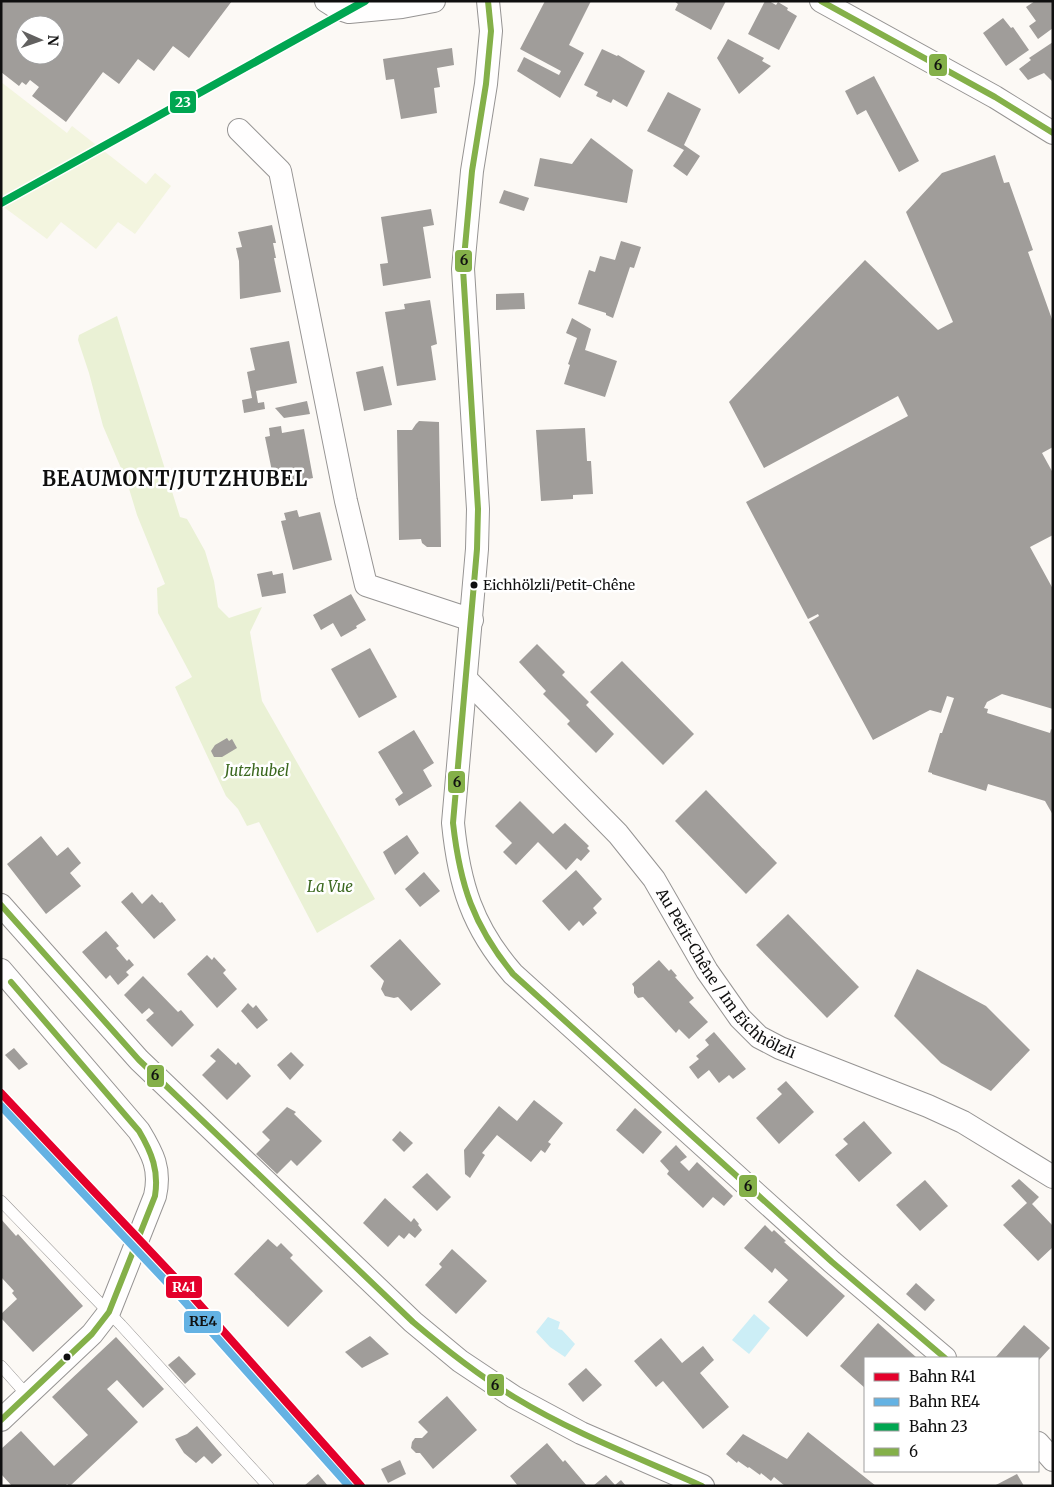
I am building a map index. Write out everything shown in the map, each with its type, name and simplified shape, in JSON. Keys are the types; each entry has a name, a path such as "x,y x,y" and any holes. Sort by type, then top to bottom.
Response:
{"street":[{"path":"326,1 337,8 349,12 402,7 434,1"},
{"path":"488,1 491,31 486,84 472,171 463,269 478,509 472,620 453,823 456,858 465,894 497,956 513,974 832,1262 944,1357"},
{"path":"821,1 995,97 1053,133"},
{"path":"239,130 280,171 346,501 366,585 472,620"},
{"name":"Au Petit-Chêne / Im Eichhölzli","path":"466,679 618,834 654,879 707,971 740,1018 759,1037 780,1048 928,1106 963,1122 1053,1177"},
{"path":"1,905 138,1060 414,1322 460,1360 514,1397 581,1433 703,1486"},
{"path":"1,970 139,1131 150,1150 158,1170 155,1196 109,1312 92,1334 1,1420"},
{"path":"1039,1444 1053,1460"}],"lane":[{"path":"1,1202 109,1312 268,1486"},
{"path":"1,1366 27,1394"}],"green space":[{"path":"1,82 67,133 72,126 146,184 155,173 171,186 135,234 118,222 96,249 61,222 47,239 1,205"},
{"name":"Jutzhubel","path":"117,316 180,517 187,519 205,551 214,581 218,607 229,618 262,607 250,632 262,701 375,899 317,933 259,822 247,826 238,809 226,796 175,687 192,677 158,613 157,588 165,584 137,515 127,482 103,426 78,340 79,335"}],"water":[{"path":"754,1314 770,1328 749,1354 732,1340"},
{"path":"548,1317 560,1322 558,1329 562,1330 575,1344 565,1357 550,1347 536,1332"}],"building":[{"path":"1,1 232,1 189,58 173,46 154,71 138,59 119,84 103,72 66,122 32,96 39,87 30,80 26,85 22,82 19,86 1,72"},
{"path":"545,1 591,1 569,45 584,53 560,98 517,71 524,57 559,75 561,71 520,49"},
{"path":"674,1 726,1 711,30 675,10 678,4"},
{"path":"765,1 776,5 778,2 797,16 779,50 748,34"},
{"path":"1035,1 1053,1 1053,28 1038,39 1029,26 1036,21 1026,7"},
{"path":"1003,18 1011,28 1013,27 1029,50 1006,66 983,33"},
{"path":"728,39 764,58 762,61 771,66 739,94 717,58"},
{"path":"1053,42 1053,82 1044,73 1028,80 1019,69 1031,60 1029,58"},
{"path":"452,48 454,65 437,68 440,87 434,88 437,113 401,119 394,79 386,80 383,59"},
{"path":"602,49 618,55 645,71 627,107 613,99 611,103 596,96 598,92 584,85"},
{"path":"874,76 919,161 899,172 866,110 857,115 845,91"},
{"path":"668,92 701,109 684,145 700,156 687,176 673,166 684,150 647,131"},
{"path":"591,138 633,170 627,203 534,186 540,158 572,164"},
{"path":"995,155 1004,183 1009,182 1033,250 1028,252 1053,322 1053,447 1042,453 1053,473 1053,535 1030,547 1053,589 1053,709 1002,694 987,702 984,708 988,709 987,713 1050,733 1051,729 1053,730 1053,815 1045,801 988,784 986,791 928,772 940,733 942,733 954,698 947,696 941,713 930,710 873,740 809,622 819,616 818,614 808,619 746,502 908,416 898,396 764,468 729,402 865,260 938,330 953,322 906,212 942,173"},
{"path":"504,190 529,198 524,211 499,203"},
{"path":"431,209 434,225 423,227 431,278 383,286 380,264 388,263 381,217"},
{"path":"272,225 276,243 273,243 276,258 274,258 281,292 240,299 239,261 236,248 242,247 238,232"},
{"path":"621,241 641,247 634,268 630,267 613,318 606,315 606,313 578,304 589,270 595,272 600,256 615,260"},
{"path":"524,293 525,309 496,310 496,294"},
{"path":"430,300 437,344 431,346 436,380 397,386 385,312 405,309 404,304"},
{"path":"572,318 591,329 585,350 617,361 605,397 564,384 570,365 568,364 577,338 566,333"},
{"path":"289,341 297,383 256,391 258,403 264,402 265,409 244,413 242,400 252,398 247,372 255,370 250,348"},
{"path":"383,366 392,405 364,411 356,372"},
{"path":"307,401 310,414 284,418 275,408"},
{"path":"419,421 439,422 441,547 427,547 422,543 421,539 399,540 397,430 412,430"},
{"path":"281,426 282,433 304,429 313,478 275,486 265,437 270,436 269,428"},
{"path":"585,428 587,461 591,461 593,494 573,495 573,499 541,501 536,430"},
{"path":"297,510 299,517 320,512 332,560 293,570 281,521 286,520 284,513"},
{"path":"272,571 273,575 283,573 286,593 262,597 257,574"},
{"path":"351,594 366,620 356,626 357,628 341,637 333,623 321,630 313,615"},
{"path":"537,644 565,672 562,675 589,702 586,705 614,734 596,753 567,724 570,721 543,694 546,691 519,662"},
{"path":"370,648 397,697 359,718 331,669"},
{"path":"622,661 694,734 663,765 590,692"},
{"path":"414,730 434,763 423,770 432,786 399,806 395,799 403,793 378,752"},
{"path":"227,738 229,741 232,739 237,748 222,757 214,757 211,751 215,745"},
{"path":"706,790 777,863 746,894 675,821"},
{"path":"520,801 553,834 565,823 589,846 587,848 590,851 581,861 577,858 566,870 538,842 516,865 503,852 512,843 495,826"},
{"path":"407,835 419,853 395,875 383,852"},
{"path":"41,836 57,856 68,847 81,863 70,873 81,886 46,914 7,864"},
{"path":"576,870 602,899 593,908 597,913 583,926 579,921 569,931 542,901"},
{"path":"424,872 440,891 420,907 405,889"},
{"path":"132,892 142,904 152,894 160,903 162,902 176,920 154,939 121,902"},
{"path":"788,914 859,987 827,1018 756,945"},
{"path":"106,931 119,946 116,948 127,961 129,959 134,965 126,972 129,975 118,985 110,975 106,979 82,952"},
{"path":"400,939 441,984 411,1011 398,997 385,996 381,989 384,981 370,966"},
{"path":"207,955 212,960 214,957 226,970 223,973 237,989 217,1008 187,974"},
{"path":"659,960 669,971 671,969 677,976 675,977 694,998 689,1002 708,1022 689,1039 679,1029 676,1033 643,997 638,998 634,993 632,984"},
{"path":"917,969 986,1006 1030,1050 991,1091 941,1063 894,1016"},
{"path":"143,976 178,1012 181,1010 194,1025 172,1047 146,1020 154,1013 149,1008 142,1014 124,995"},
{"path":"248,1003 253,1008 256,1005 268,1020 257,1029 241,1011"},
{"path":"714,1032 746,1069 733,1079 729,1075 719,1083 709,1070 698,1079 689,1067 699,1059 696,1056 709,1045 705,1040"},
{"path":"14,1048 28,1064 19,1070 5,1055"},
{"path":"218,1048 236,1065 238,1062 251,1076 227,1100 202,1075 216,1061 210,1056"},
{"path":"291,1052 304,1065 290,1080 277,1065"},
{"path":"786,1081 814,1112 779,1144 756,1118 782,1094 777,1089"},
{"path":"534,1100 563,1123 548,1142 551,1144 545,1153 541,1150 531,1162 497,1135 482,1153 485,1155 470,1178 465,1174 464,1150 499,1106 517,1121"},
{"path":"287,1107 296,1112 294,1114 322,1141 297,1166 291,1160 277,1174 256,1154 270,1140 262,1132"},
{"path":"635,1108 662,1132 643,1154 616,1130"},
{"path":"864,1121 892,1153 859,1182 835,1155 848,1144 843,1139"},
{"path":"400,1131 413,1143 404,1152 392,1140"},
{"path":"676,1145 687,1157 680,1162 689,1171 697,1162 733,1196 724,1206 713,1197 703,1208 667,1174 669,1171 660,1161"},
{"path":"427,1173 451,1197 437,1211 412,1187"},
{"path":"1019,1179 1039,1197 1032,1204 1053,1226 1053,1247 1038,1261 1003,1225 1027,1203 1011,1186"},
{"path":"925,1180 948,1206 920,1231 896,1205"},
{"path":"385,1198 411,1222 414,1218 419,1224 422,1230 415,1238 409,1233 404,1239 399,1235 388,1247 363,1223"},
{"path":"1,1219 16,1236 18,1234 83,1306 33,1352 1,1318 1,1314 17,1299 12,1293 14,1291 1,1277"},
{"path":"765,1225 772,1232 774,1230 786,1241 784,1242 845,1296 807,1337 768,1302 788,1280 775,1268 772,1273 744,1248"},
{"path":"268,1239 277,1247 281,1243 293,1255 290,1258 323,1291 288,1327 234,1274"},
{"path":"452,1249 487,1281 456,1314 425,1285 442,1267 439,1264"},
{"path":"916,1283 935,1300 925,1311 906,1294"},
{"path":"878,1323 916,1357 864,1357 864,1387 840,1366"},
{"path":"1024,1325 1050,1348 1039,1360 1039,1357 996,1357"},
{"path":"370,1336 389,1354 362,1368 345,1352"},
{"path":"116,1337 164,1389 143,1408 117,1380 107,1389 138,1422 70,1486 67,1484 65,1486 12,1486 1,1474 1,1449 21,1431 54,1466 88,1435 52,1397"},
{"path":"661,1338 682,1363 703,1346 714,1360 700,1373 729,1407 703,1429 663,1381 656,1387 634,1361"},
{"path":"179,1356 196,1374 185,1384 168,1365"},
{"path":"586,1368 602,1385 583,1402 568,1384"},
{"path":"447,1396 477,1430 433,1469 420,1453 416,1453 411,1448 412,1442 415,1438 422,1438 428,1432 418,1422"},
{"path":"197,1426 222,1455 212,1464 204,1456 196,1463 184,1453 175,1439 187,1434"},
{"path":"808,1432 876,1486 785,1486 774,1477 771,1481 761,1473 760,1475 738,1461 737,1463 726,1454 743,1434 787,1459"},
{"path":"547,1443 563,1462 565,1460 587,1486 518,1486 510,1476"},
{"path":"400,1460 406,1474 388,1483 381,1469"},
{"path":"318,1474 328,1486 304,1486"},
{"path":"1017,1474 1024,1486 994,1486"},
{"path":"606,1475 615,1485 621,1480 626,1486 593,1486"}],"rail line":[{"name":"23","path":"1,203 365,1"},
{"name":"R41","path":"1,1093 184,1287 361,1486"},
{"name":"RE4","path":"1,1106 177,1293 349,1486"}],"transit line":[{"name":"6","path":"488,1 491,31 486,84 472,171 463,269 478,509 477,549 453,823 460,866 471,903 478,921 488,938 513,974 832,1262 944,1357"},
{"name":"6","path":"821,1 995,97 1053,133"},
{"name":"6","path":"1,905 139,1060 425,1332 488,1380 536,1410 606,1444 702,1486"},
{"name":"6","path":"1,1420 92,1334 109,1312 155,1196 156,1187 153,1162 148,1147 139,1131 11,982"}],"place":[{"name":"Eichhölzli/Petit-Chêne","path":"474,585"}],"district":[{"name":"BEAUMONT/JUTZHUBEL","path":"175,479"}],"park label":[{"name":"La Vue","path":"330,887"}]}
